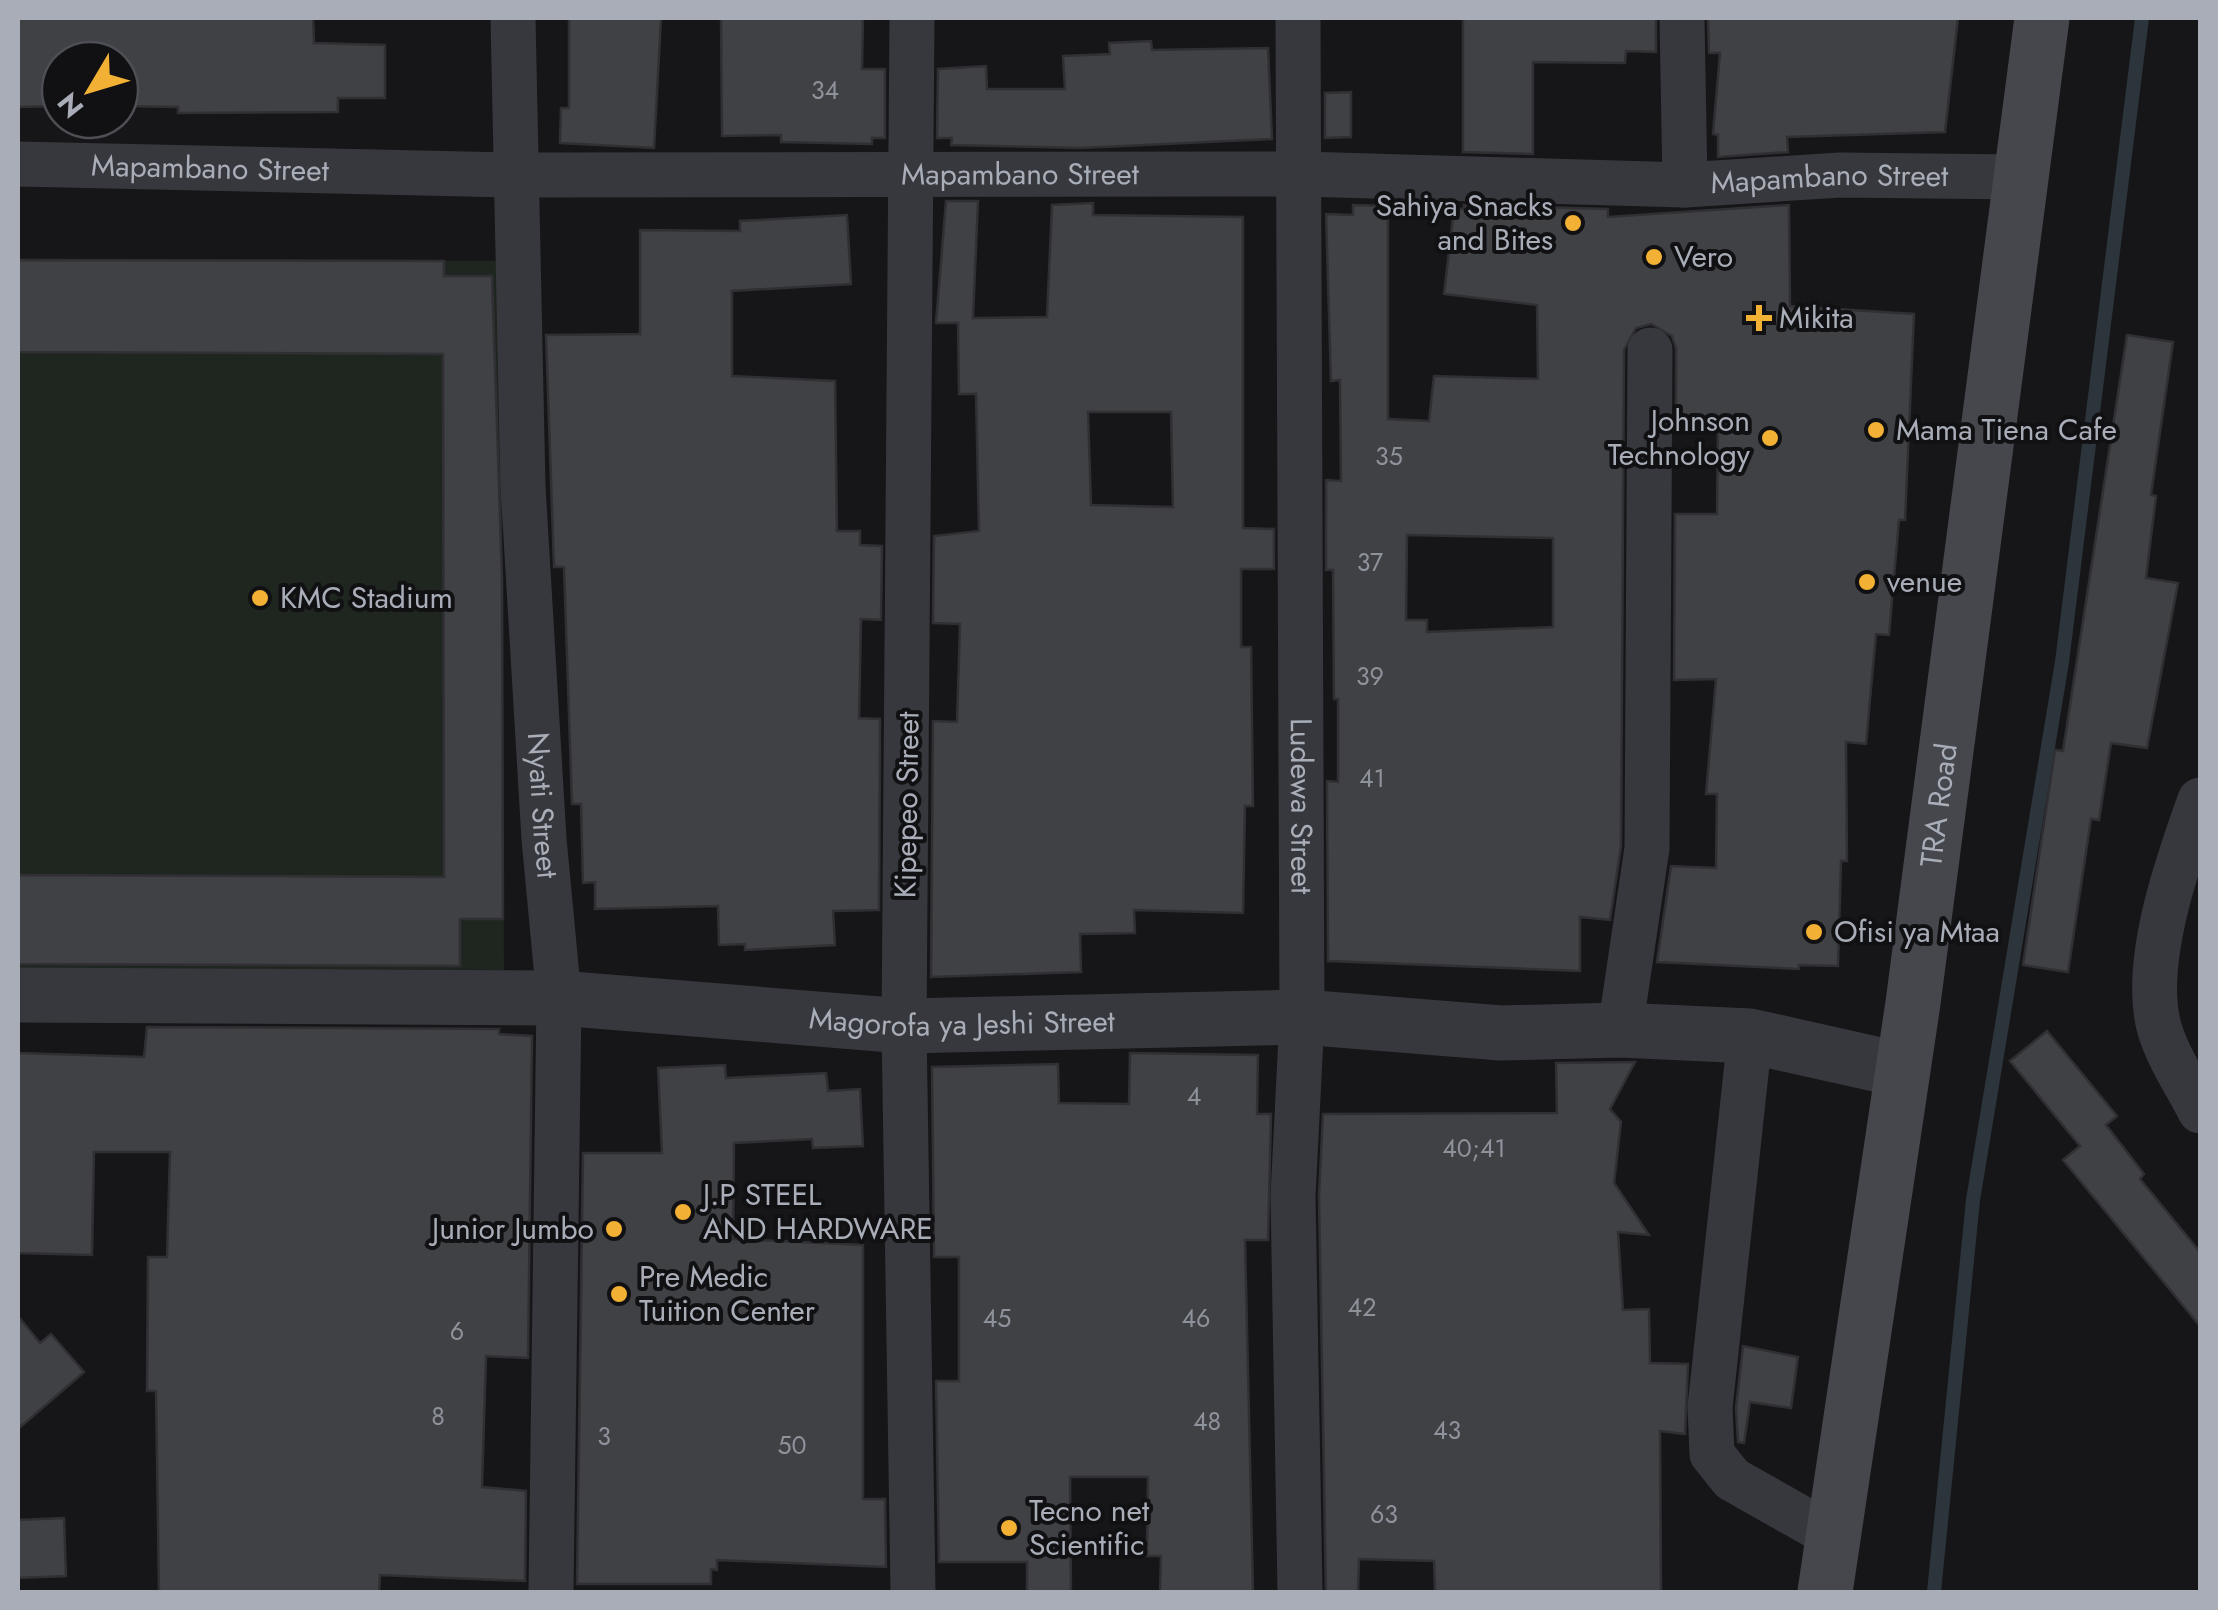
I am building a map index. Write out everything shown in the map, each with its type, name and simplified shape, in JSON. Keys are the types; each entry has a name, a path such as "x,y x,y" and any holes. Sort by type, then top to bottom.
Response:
{"main road":[{"name":"TRA Road","path":"1825,1592 1902,1070 2042,18"}],"street":[{"name":"Nyati Street","path":"513,18 524,487 544,840 560,998 551,1592"},
{"name":"Kipepeo Street","path":"912,18 914,174 904,1026 914,1592"},
{"name":"Ludewa Street","path":"1298,18 1302,174 1302,1018 1293,1196 1300,1592"},
{"path":"1682,18 1685,185"},
{"name":"Mapambano Street","path":"18,164 514,175 1302,174 1685,185 1840,175 2021,177"},
{"path":"1620,1030 1647,848 1650,350"},
{"path":"2200,800 2159,940 2158,980 2159,1026 2200,1111"},
{"name":"Magorofa ya Jeshi Street","path":"18,996 560,998 904,1026 1302,1018 1501,1033 1620,1030 1750,1036 1902,1070"},
{"path":"1750,1036 1710,1407 1712,1454 1732,1480 1831,1535"}],"shaded area":[{"name":"KMC Stadium","path":"18,260 501,261 504,970 18,968"}],"building":[{"path":"18,18 313,18 314,43 385,45 385,98 338,98 338,112 178,113 178,107 140,106 140,40 40,40 40,106 18,107"},
{"path":"569,18 661,18 654,148 560,143 561,108 569,108"},
{"path":"721,18 863,18 862,69 885,69 885,138 872,138 872,144 781,142 781,135 722,136"},
{"path":"1463,18 1656,18 1656,52 1626,51 1625,63 1533,62 1533,154 1463,152"},
{"path":"1708,18 1958,18 1945,132 1787,137 1788,152 1718,157 1718,135 1713,134 1720,53 1709,53"},
{"path":"1151,41 1152,50 1268,48 1272,139 1080,148 951,145 952,138 937,138 938,69 986,66 987,89 1065,89 1063,56 1110,54 1109,43"},
{"path":"1351,92 1351,137 1325,138 1325,93"},
{"path":"946,201 978,201 973,318 1047,317 1052,205 1093,203 1093,215 1243,217 1243,528 1274,529 1274,569 1241,569 1241,647 1251,647 1253,806 1245,806 1243,913 1134,910 1135,933 1080,934 1081,972 931,977 933,721 957,722 960,624 933,623 934,536 979,531 976,394 959,394 958,323 936,323","holes":["1088,412 1171,412 1173,507 1091,505"]},
{"path":"1353,205 1388,206 1388,419 1429,421 1434,376 1538,379 1537,305 1444,294 1454,208 1464,209 1464,205 1608,209 1608,217 1789,205 1790,306 1914,314 1905,520 1899,520 1889,635 1876,634 1866,744 1846,742 1847,861 1841,861 1838,966 1799,965 1799,969 1657,962 1671,866 1716,868 1717,794 1706,794 1716,679 1674,680 1675,514 1717,514 1718,423 1676,423 1676,349 1672,336 1651,324 1636,328 1624,350 1621,846 1610,920 1580,917 1580,971 1328,961 1327,781 1338,782 1338,699 1334,699 1333,570 1326,570 1326,480 1341,481 1340,380 1331,381 1326,214 1353,215","holes":["1407,535 1553,538 1553,627 1427,632 1427,620 1406,620"]},
{"path":"847,215 851,284 732,291 732,376 835,381 837,531 860,531 860,545 882,546 881,620 861,619 859,718 880,719 879,910 833,911 835,945 745,950 745,944 719,945 718,906 595,909 595,882 583,883 581,804 572,804 564,567 554,567 546,335 640,334 640,230 740,231 740,221"},
{"path":"18,260 444,261 444,276 492,276 502,578 503,919 460,919 460,966 18,964 18,875 444,877 443,354 18,352"},
{"path":"2127,335 2173,342 2151,495 2156,496 2146,578 2178,583 2147,748 2111,743 2099,820 2091,819 2068,972 2023,965 2055,750 2063,751"},
{"path":"147,1027 499,1029 499,1034 532,1036 528,1358 486,1356 482,1487 526,1491 525,1581 380,1575 379,1592 159,1592 156,1391 147,1391 148,1257 167,1257 170,1152 94,1152 92,1255 18,1253 18,1053 144,1057"},
{"path":"2047,1031 2117,1116 2106,1125 2144,1174 2140,1179 2200,1252 2200,1326 2063,1160 2080,1146 2010,1061"},
{"path":"1130,1053 1258,1055 1257,1114 1271,1114 1268,1240 1245,1240 1253,1592 1160,1592 1161,1556 1147,1556 1148,1477 1070,1477 1071,1592 1027,1592 1027,1562 939,1562 936,1381 959,1381 959,1257 934,1257 932,1067 1058,1064 1059,1103 1129,1104"},
{"path":"1635,1062 1610,1109 1621,1122 1614,1183 1649,1235 1618,1232 1623,1310 1649,1309 1650,1363 1688,1364 1685,1434 1660,1431 1661,1592 1435,1592 1434,1561 1359,1559 1358,1592 1326,1592 1319,1196 1323,1114 1557,1113 1556,1063"},
{"path":"725,1065 726,1078 826,1073 828,1091 860,1089 863,1146 813,1148 812,1139 734,1143 733,1239 863,1245 863,1499 885,1499 886,1567 717,1560 717,1570 711,1569 711,1584 577,1584 583,1153 662,1153 658,1068"},
{"path":"18,1316 40,1343 51,1334 84,1372 18,1429"},
{"path":"1743,1346 1798,1357 1791,1408 1750,1402 1744,1443 1738,1442 1736,1408"},
{"path":"64,1518 66,1576 18,1578 18,1520"}],"waterway":[{"path":"1934,1592 1973,1200 2062,662 2142,18"}],"place":[{"name":"Sahiya Snacks and Bites","path":"1573,223"},
{"name":"Vero","path":"1654,257"},
{"name":"Mikita","path":"1759,318"},
{"name":"Mama Tiena Cafe","path":"1876,430"},
{"name":"Johnson Technology","path":"1770,438"},
{"name":"venue","path":"1867,582"},
{"name":"KMC Stadium","path":"260,598"},
{"name":"Ofisi ya Mtaa","path":"1814,932"},
{"name":"J.P STEEL AND HARDWARE","path":"683,1212"},
{"name":"Junior Jumbo","path":"614,1229"},
{"name":"Pre Medic Tuition Center","path":"619,1294"},
{"name":"Tecno net Scientific","path":"1009,1528"}]}
